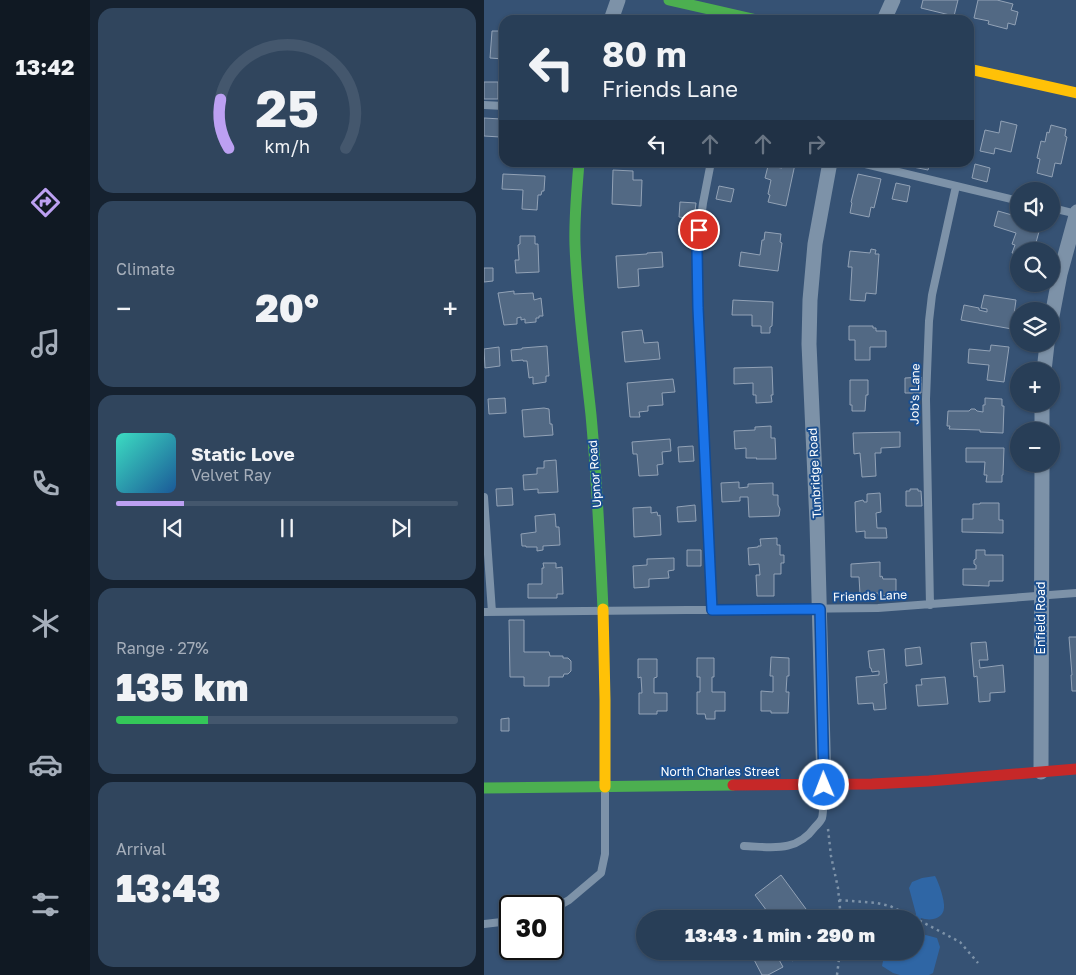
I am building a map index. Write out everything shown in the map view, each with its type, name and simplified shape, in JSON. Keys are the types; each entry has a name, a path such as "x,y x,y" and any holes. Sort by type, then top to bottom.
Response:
{"street":[{"path":"613,15 618,0"},
{"path":"669,0 735,15"},
{"path":"886,15 893,0"},
{"path":"974,69 1076,93"},
{"name":"Upnor Road","path":"578,167 576,256 593,441 605,682 605,787"},
{"name":"Tunbridge Road","path":"824,785 815,462 809,353 810,300 815,244 829,167"},
{"path":"1055,302 1076,213"},
{"name":"Enfield Road","path":"1041,772 1042,472"},
{"name":"North Charles Street","path":"484,788 898,783 1076,769"}],"lane":[{"path":"484,105 499,106"},
{"path":"710,167 697,250 702,410 712,610"},
{"path":"878,167 1010,199"},
{"name":"Job's Lane","path":"930,605 926,398 929,321 932,295 956,186"},
{"path":"1060,210 1076,213"},
{"path":"484,496 488,612"},
{"name":"Friends Lane","path":"488,612 878,608 1076,593"},
{"path":"744,846 791,846 802,840 812,832 822,819 824,785"},
{"path":"564,903 602,873 605,854 605,787"},
{"path":"484,924 499,922"}],"path":[{"path":"822,819 828,829 840,910"},
{"path":"839,900 878,903 890,906 960,942 978,963"},
{"path":"837,975 839,960"}],"shaded area":[{"path":"935,876 940,887 944,905 943,912 935,919 924,918 924,910 915,910 909,888 912,882"},
{"path":"924,935 937,938 940,947 933,973 929,975 900,975 882,966 883,960 924,960"}],"building":[{"path":"923,0 958,0 954,15 921,8"},
{"path":"978,0 997,0 1013,4 1011,10 1018,12 1015,25 1008,23 1007,29 988,24 989,21 974,18"},
{"path":"492,31 499,31 499,59 490,58"},
{"path":"484,82 498,82 498,99 484,99"},
{"path":"484,118 499,119 499,137 484,136"},
{"path":"1001,121 1017,125 1011,152 995,148 994,154 980,151 985,130 999,133"},
{"path":"1051,125 1066,129 1065,136 1067,137 1061,164 1055,163 1052,177 1037,173 1040,159 1037,158 1041,141 1045,142"},
{"path":"975,164 990,168 987,182 972,178"},
{"path":"768,167 794,167 786,206 768,202 771,180 765,178"},
{"path":"913,167 929,167 928,170"},
{"path":"613,170 633,171 633,180 642,180 641,206 612,204"},
{"path":"503,174 545,176 544,191 542,191 541,195 538,195 537,210 522,209 523,190 502,189"},
{"path":"858,174 881,179 874,208 871,207 869,217 850,213"},
{"path":"896,183 910,186 907,202 892,199"},
{"path":"719,186 734,189 731,202 716,199"},
{"path":"680,202 696,203 694,219 679,217"},
{"path":"998,211 1010,214 1010,231 994,226"},
{"path":"765,232 781,234 780,242 782,243 778,271 739,266 741,252 760,255"},
{"path":"1013,232 1039,232 1036,242 1013,242 1016,233"},
{"path":"520,236 535,236 535,244 538,244 539,272 516,273 515,260 519,260 518,245 520,244"},
{"path":"871,249 876,250 875,254 879,254 876,294 866,293 865,301 850,300 852,267 848,267 850,251 870,253"},
{"path":"662,252 663,267 638,269 639,286 618,288 616,256"},
{"path":"484,268 493,268 493,281 484,282"},
{"path":"514,291 514,294 533,293 534,300 541,298 543,316 536,318 536,322 525,323 525,319 521,320 521,317 517,318 517,324 504,325 498,293"},
{"path":"984,295 1016,300 1016,302 1010,302 1010,329 961,320 964,305 987,312 987,309 981,308"},
{"path":"733,300 773,302 770,333 761,333 761,326 752,326 752,315 732,315"},
{"path":"849,326 873,326 873,328 876,328 876,331 886,331 886,347 870,347 870,360 855,360 855,340 849,340"},
{"path":"642,330 644,343 658,342 660,359 625,362 622,332"},
{"path":"991,345 1009,347 1004,382 987,380 989,365 968,363 969,349 990,351"},
{"path":"547,346 549,376 546,376 546,382 533,384 533,377 529,378 527,361 512,361 511,350"},
{"path":"499,347 500,366 485,368 484,349"},
{"path":"772,367 772,402 756,403 756,395 753,395 753,383 734,384 734,368"},
{"path":"921,377 921,393 905,393 905,378"},
{"path":"673,379 675,392 662,393 663,405 648,406 648,411 639,412 640,417 630,417 627,383"},
{"path":"850,380 868,380 865,411 852,411 852,405 850,405"},
{"path":"505,398 506,413 489,414 488,399"},
{"path":"985,398 1002,399 1002,406 1004,406 1003,433 949,429 950,426 947,426 948,411 969,411 975,409 983,412"},
{"path":"549,409 553,435 524,437 522,410"},
{"path":"771,426 771,438 775,438 776,459 746,458 746,448 735,449 734,431 755,430 755,427"},
{"path":"900,432 900,447 881,448 881,453 875,453 876,476 862,477 860,453 854,454 853,433"},
{"path":"670,439 671,451 662,452 663,464 657,465 658,475 639,476 637,454 633,454 632,442"},
{"path":"693,446 694,461 679,462 678,447"},
{"path":"966,448 1004,448 1002,482 986,482 987,475 984,475 985,462 966,462"},
{"path":"556,460 558,492 538,493 538,489 524,490 523,475 537,474 537,468 544,468 544,461"},
{"path":"739,482 739,488 748,487 748,484 773,483 773,495 778,495 779,516 749,517 748,497 740,497 740,501 722,502 721,483"},
{"path":"512,488 513,505 497,506 496,489"},
{"path":"910,489 921,491 922,506 906,506 906,491 910,491"},
{"path":"880,493 881,512 876,513 877,528 886,528 887,538 865,538 865,531 856,532 855,502 863,500 867,502 867,494"},
{"path":"999,503 999,520 1003,520 1003,533 962,532 962,519 973,519 973,504"},
{"path":"695,505 696,521 678,522 677,507"},
{"path":"651,507 651,513 657,512 658,516 660,515 661,535 634,537 633,508"},
{"path":"555,514 556,527 559,527 560,545 543,546 543,550 537,551 537,547 522,546 521,534 536,532 535,516"},
{"path":"777,538 777,545 780,545 780,555 784,555 784,563 781,563 781,574 774,574 774,596 757,596 756,575 760,575 759,564 749,565 748,548 761,546 760,539"},
{"path":"687,550 701,550 701,566 687,566"},
{"path":"976,550 985,550 985,555 1003,555 1003,581 989,581 989,586 963,585 963,569 976,569 974,560 976,559"},
{"path":"674,558 674,570 668,571 669,578 649,579 649,587 634,588 633,566 647,565 647,559"},
{"path":"880,562 880,577 882,576 883,579 896,579 896,595 860,594 859,577 851,577 851,564"},
{"path":"543,563 556,563 556,568 562,567 563,594 557,594 557,598 528,598 528,584 542,584"},
{"path":"509,620 524,620 524,652 549,652 550,656 568,658 571,661 571,671 568,674 564,674 563,677 549,677 549,686 524,686 524,677 510,677"},
{"path":"1069,637 1077,637 1077,691 1072,691"},
{"path":"986,642 988,660 979,660 980,668 1003,665 1005,692 990,693 990,701 979,702 977,676 974,677 971,643"},
{"path":"920,647 922,664 906,666 905,649"},
{"path":"884,649 887,683 884,684 886,709 874,710 873,703 858,704 856,677 879,675 879,671 872,672 870,668 868,651"},
{"path":"771,657 789,658 789,676 787,676 786,692 789,692 788,713 761,711 761,691 773,692 773,676 770,676"},
{"path":"697,658 714,658 712,692 725,692 725,711 715,711 715,719 706,719 705,714 697,714 697,692 700,692 700,677 697,677"},
{"path":"638,659 657,659 657,677 654,678 654,693 667,693 667,711 657,711 657,714 639,714 639,693 642,693 641,677 638,678"},
{"path":"945,677 948,704 918,706 916,685 922,685 921,679"},
{"path":"509,718 509,731 501,731 501,719"},
{"path":"781,875 806,909 766,910 755,895"},
{"path":"754,960 779,960 783,967 768,975 762,975"}],"traffic: fast":[{"path":"669,0 735,15"},
{"path":"579,167 575,225 576,266 593,439 603,609"},
{"path":"484,788 733,785"}],"traffic: slow":[{"path":"974,70 1077,93"},
{"path":"603,609 605,787"}],"traffic: jam":[{"path":"733,785 872,784 1077,769"}],"route":[{"path":"699,230 697,250 698,308 712,610 820,609 824,785"}]}
